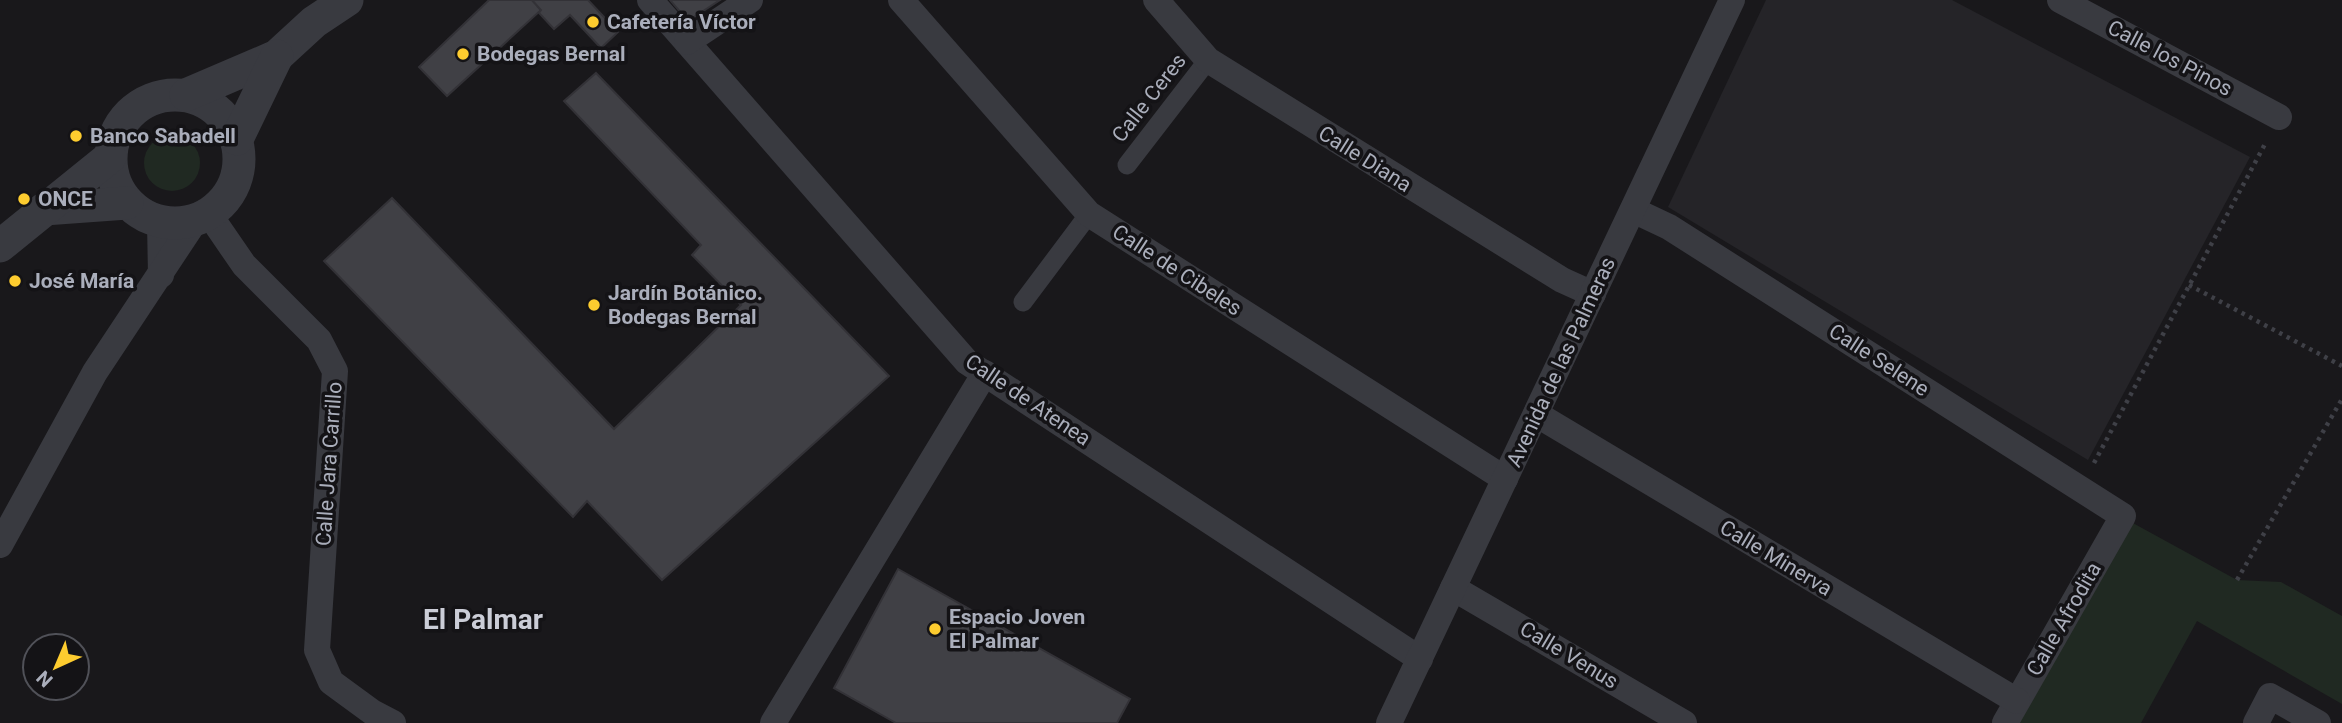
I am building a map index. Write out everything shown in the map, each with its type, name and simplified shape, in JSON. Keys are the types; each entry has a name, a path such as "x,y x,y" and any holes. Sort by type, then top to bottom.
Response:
{"street":[{"path":"202,218 172,224 160,222 143,215 127,203 114,180 110,158 113,138 125,118 139,104 160,96 186,95 277,56 314,22 347,0"},
{"name":"Calle de Atenea","path":"650,0 967,362 1420,659"},
{"path":"687,42 750,0"},
{"name":"Calle de Cibeles","path":"901,0 1089,214 1505,479"},
{"name":"Calle Diana","path":"1156,0 1208,60 1562,279 1593,294"},
{"name":"Avenida de las Palmeras","path":"1389,723 1732,0"},
{"name":"Calle los Pinos","path":"2060,0 2279,117"},
{"path":"237,139 277,56"},
{"name":"Calle Ceres","path":"1127,165 1208,60"},
{"path":"0,545 95,372 202,218 226,200 236,181 240,149 224,116 208,103 186,95"},
{"path":"0,246 110,158"},
{"path":"44,209 127,203"},
{"name":"Calle Selene","path":"1633,210 1670,227 2123,516"},
{"path":"1023,302 1089,214"},
{"name":"Calle Jara Carrillo","path":"202,218 244,265 319,340 335,372 317,650 331,682 377,719"},
{"path":"160,222 161,275"},
{"path":"774,723 985,373"},
{"name":"Calle Minerva","path":"1535,414 2011,712"},
{"name":"Calle Afrodita","path":"2011,712 2123,516"},
{"name":"Calle Venus","path":"1453,588 1684,723"},
{"path":"2256,723 2270,696 2318,723"}],"path":[{"path":"2080,488 2279,117"},
{"path":"2189,285 2342,366"},
{"path":"2237,580 2342,399"}],"shaded area":[{"path":"1766,0 1952,0 2250,157 2088,460 1668,207"},
{"path":"166,135 178,135 192,143 200,157 198,174 192,183 178,191 166,191 149,179 144,169 144,157 156,140"},
{"path":"2131,522 2237,580 2281,582 2342,616 2342,704 2197,621 2141,723 2011,723"}],"building":[{"name":"Bodegas Bernal","path":"489,0 532,0 541,10 447,96 419,67"},
{"name":"Cafetería Víctor","path":"532,0 588,0 618,32 601,48 570,15 554,29 539,13 541,10"},
{"path":"670,0 720,0 688,21"},
{"path":"596,73 889,376 662,580 587,501 573,517 324,261 392,198 614,429 741,305 692,255 701,245 564,101"},
{"name":"Espacio Joven El Palmar","path":"898,569 1130,699 1117,723 896,723 834,688"}],"place":[{"name":"Cafetería Víctor","path":"593,22"},
{"name":"Bodegas Bernal","path":"463,54"},
{"name":"Banco Sabadell","path":"76,136"},
{"name":"ONCE","path":"24,199"},
{"name":"José María","path":"15,281"},
{"name":"Jardín Botánico. Bodegas Bernal","path":"594,305"},
{"name":"Espacio Joven El Palmar","path":"935,629"}],"district":[{"name":"El Palmar","path":"483,619"}]}
